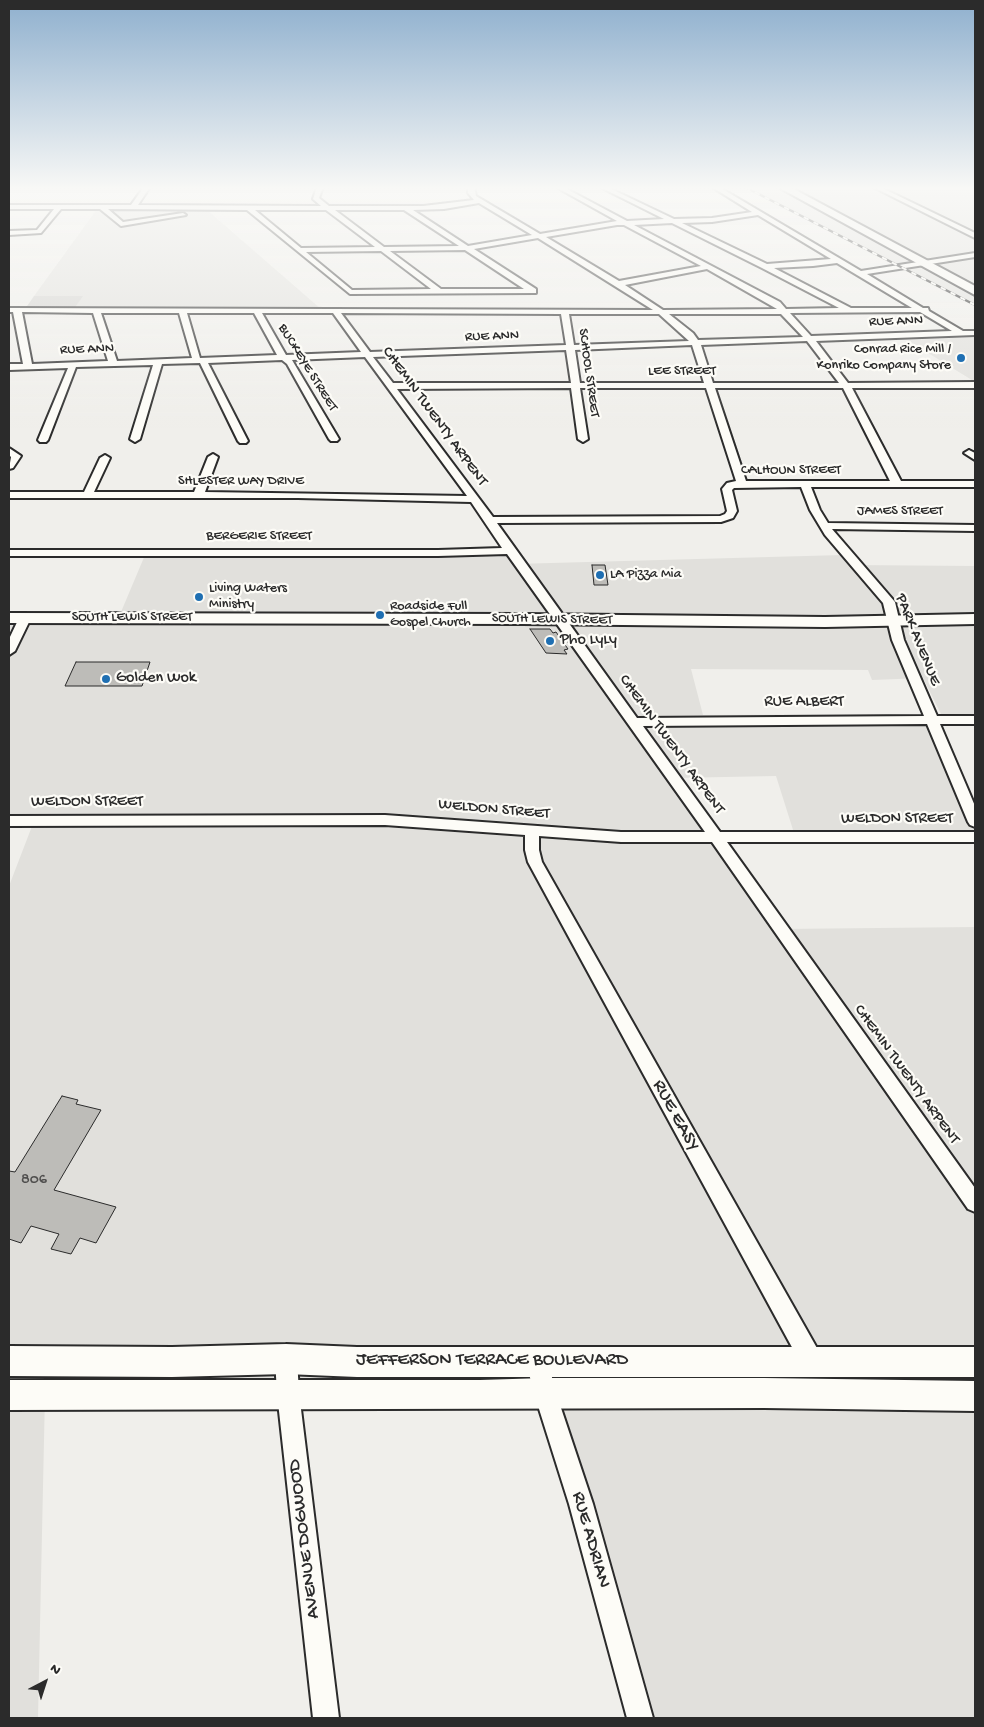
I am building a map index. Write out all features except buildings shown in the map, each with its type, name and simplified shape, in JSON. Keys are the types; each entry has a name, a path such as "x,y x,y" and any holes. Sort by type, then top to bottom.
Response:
{"main road":[{"path":"932,268 975,291"}],"street":[{"path":"320,268 350,292 533,291 498,268"},
{"path":"408,268 440,292"},
{"path":"590,268 662,312 690,335 696,344 742,484"},
{"path":"618,284 705,268"},
{"path":"709,268 777,304 808,340 814,344 846,385 897,484"},
{"path":"768,268 849,310"},
{"path":"852,268 962,334"},
{"path":"862,273 896,268"},
{"path":"28,366 13,310 662,312 925,310"},
{"path":"98,310 113,363"},
{"path":"182,310 199,361 208,368 243,441"},
{"name":"BUCKEYE STREET","path":"258,311 262,323 285,358 290,362 334,438"},
{"name":"CHEMIN TWENTY ARPENT","path":"335,311 562,620 573,640 716,837 975,1203"},
{"name":"SCHOOL STREET","path":"566,312 583,439"},
{"path":"836,327 862,337"},
{"name":"RUE ANN","path":"9,366 975,333"},
{"path":"135,439 158,362"},
{"path":"43,440 73,364"},
{"name":"LEE STREET","path":"390,386 975,385"},
{"path":"9,451 16,456 9,466"},
{"path":"198,496 213,456"},
{"path":"87,496 105,458"},
{"name":"CALHOUN STREET","path":"490,520 721,519 729,516 732,511 727,489 731,485 742,484 975,484"},
{"name":"PARK AVENUE","path":"805,485 815,510 825,526 889,602 898,640 975,822"},
{"name":"SHLESTER WAY DRIVE","path":"12,496 298,495 473,499"},
{"path":"9,506 12,496"},
{"name":"JAMES STREET","path":"825,526 975,528"},
{"name":"BERGERIE STREET","path":"9,553 438,553 510,551"},
{"path":"9,652 17,618"},
{"name":"SOUTH LEWIS STREET","path":"17,618 825,622 975,618"},
{"name":"RUE ALBERT","path":"633,722 975,720"},
{"name":"WELDON STREET","path":"9,821 384,820 621,837 975,837"},
{"name":"RUE EASY","path":"532,832 532,850 540,870 812,1361 833,1395"},
{"name":"JEFFERSON TERRACE BOULEVARD","path":"23,1361 172,1362 286,1359 357,1362 975,1362"},
{"name":"AVENUE DOGWOOD","path":"286,1359 288,1393 326,1718"},
{"path":"18,1395 23,1361"},
{"name":"RUE ADRIAN","path":"537,1362 545,1393 581,1504 640,1718"},
{"name":"JEFFERSON TERRACE BOULEVARD","path":"18,1395 764,1393 975,1396"}],"shaded area":[{"path":"55,268 273,268 321,309 74,309 82,296 34,296"},
{"path":"902,268 975,268 975,305"},
{"path":"34,296 83,296 74,309 25,309"},
{"path":"975,337 975,382 907,340"},
{"path":"507,554 515,564 842,555 852,565 975,566 975,714 941,714 923,678 872,680 868,670 691,669 703,715 925,714 975,824 975,837 794,833 776,776 674,778 781,929 975,927 975,1381 9,1393 9,886 34,821 9,821 9,616 121,612 145,555"},
{"path":"545,1393 975,1393 975,1718 633,1718"},
{"path":"9,1394 45,1394 38,1718 9,1718"}],"railway":[{"path":"902,268 975,305"}],"place":[{"name":"Conrad Rice Mill / Konriko Company Store","path":"961,358"},
{"name":"LA Pizza Mia","path":"600,575"},
{"name":"Living Waters Ministry","path":"199,597"},
{"name":"Roadside Full Gospel Church","path":"380,615"},
{"name":"Pho LyLy","path":"550,641"},
{"name":"Golden Wok","path":"106,679"}]}
